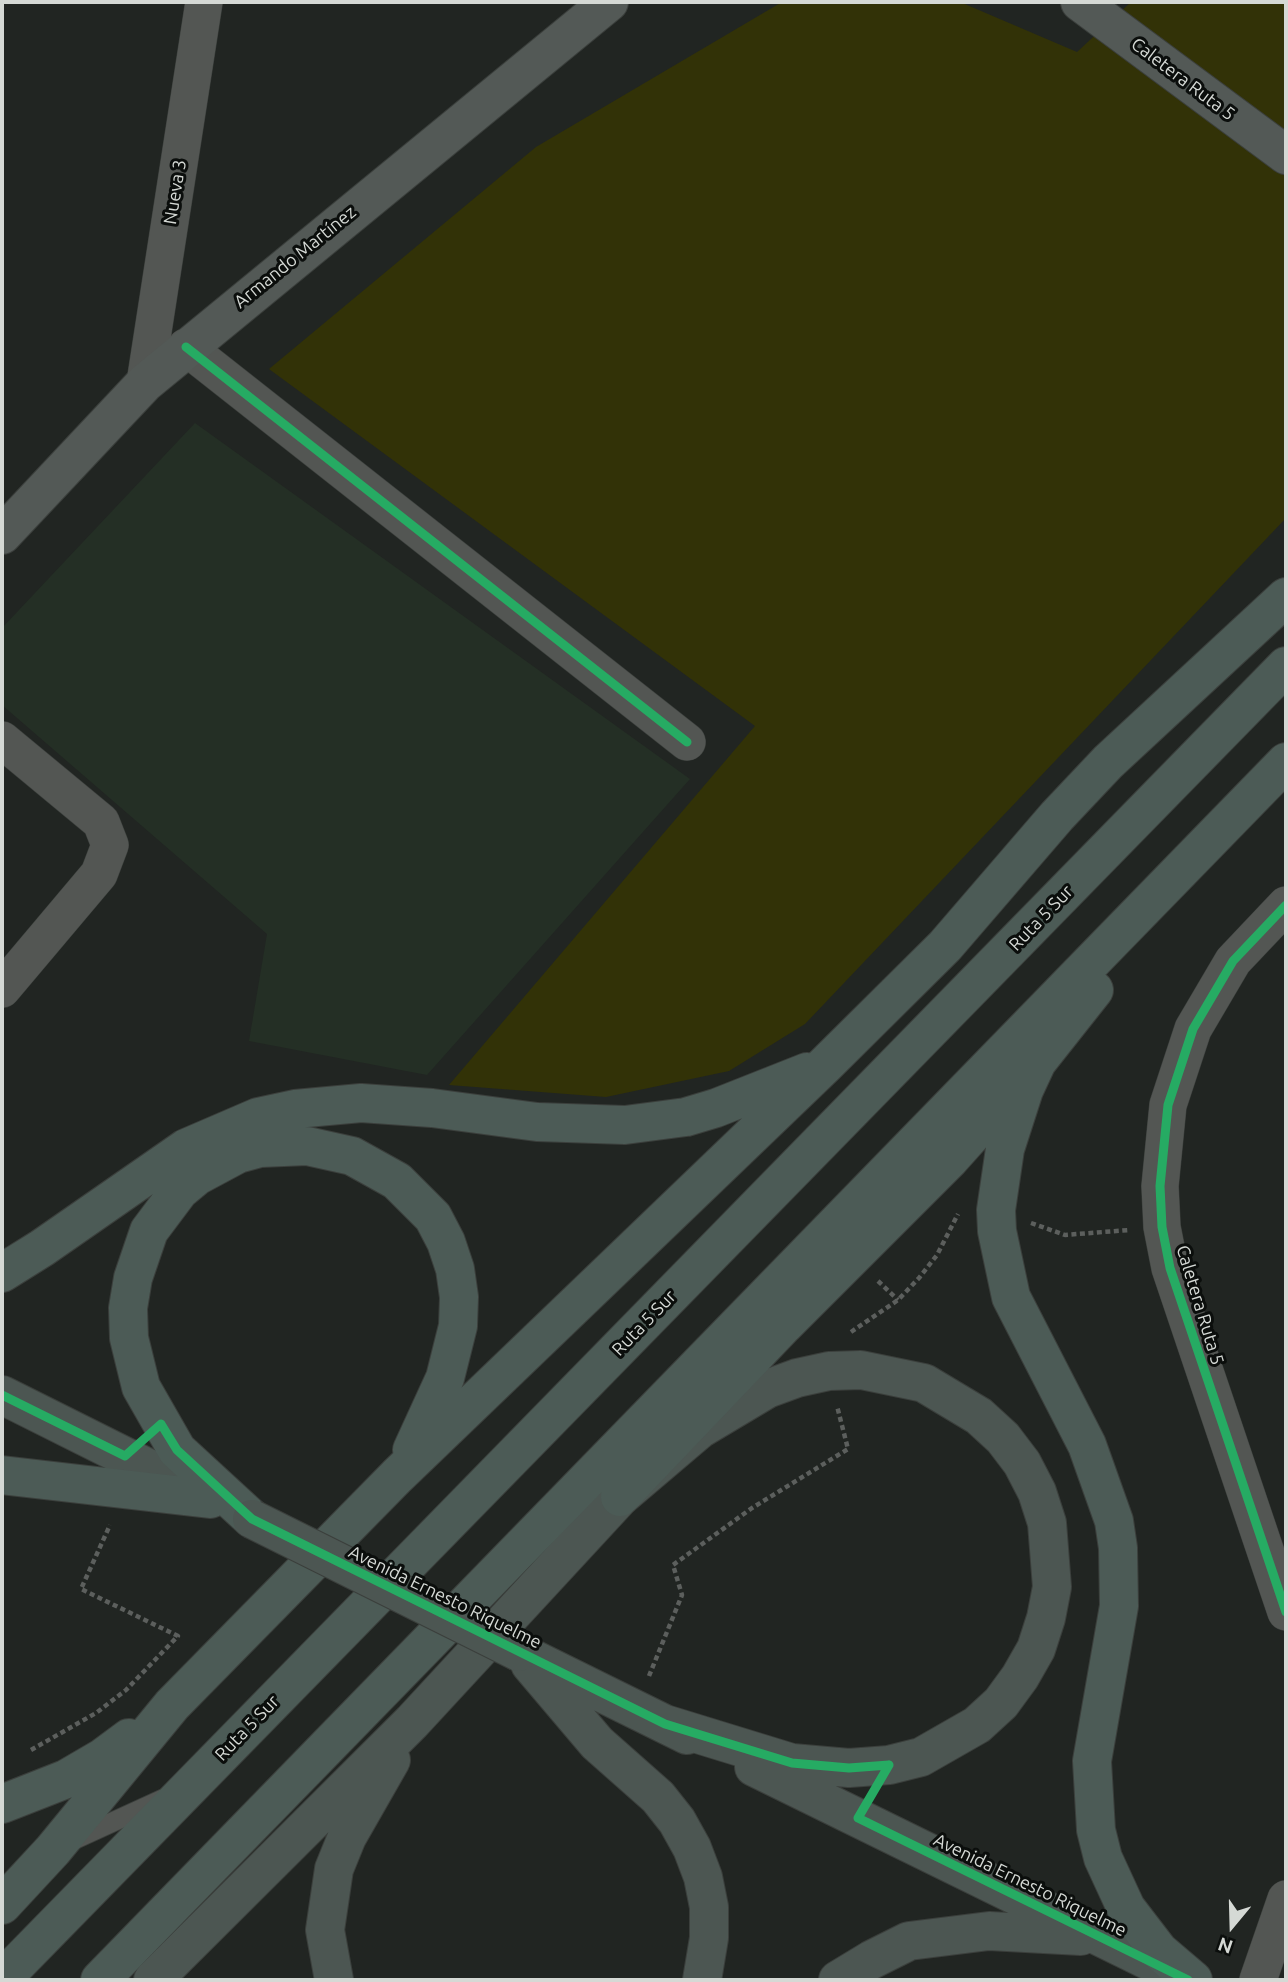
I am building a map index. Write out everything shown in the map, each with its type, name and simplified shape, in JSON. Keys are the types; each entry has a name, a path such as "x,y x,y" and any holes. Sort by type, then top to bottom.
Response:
{"highway":[{"path":"2,1905 53,1850 173,1705 397,1476 825,1065 945,946 1057,816 1108,762 1286,597"},
{"name":"Ruta 5 Sur","path":"2,1979 1286,666"},
{"path":"100,1980 1286,761"},
{"path":"620,1497 784,1325 950,1159 1037,1062 1242,807"},
{"path":"1037,1062 1020,1100 1005,1149 996,1210 997,1231 1011,1297 1087,1445 1114,1521 1118,1548 1119,1606 1092,1761 1091,1796 1096,1830 1107,1867 1126,1908 1159,1951 1191,1980"},
{"path":"2,1273 43,1248 186,1147 258,1117 295,1109 361,1103 432,1108 537,1122 625,1125 686,1117 716,1108 825,1065"},
{"path":"252,1519 177,1450 141,1387 129,1338 133,1278 149,1231 179,1191 197,1176 238,1154 260,1148 307,1146 352,1156 376,1166 417,1198 433,1217 446,1242 459,1297 456,1335 431,1412 397,1476"},
{"path":"2,1475 210,1499"},
{"path":"16,1800 102,1758 173,1705"}],"main road":[{"name":"Armando Martínez","path":"2,535 145,383 609,2"},
{"name":"Caletera Ruta 5","path":"1080,2 1286,155"},
{"path":"153,1980 412,1722 620,1497 700,1429 767,1389 797,1378 829,1371 861,1370 924,1383 979,1416 1003,1438 1022,1463 1037,1492 1047,1523 1052,1587 1046,1619 1036,1649 1001,1703 977,1726 921,1757 889,1765 849,1768 792,1763 650,1717"},
{"name":"Avenida Ernesto Riquelme","path":"2,1395 650,1717 1191,1980"},
{"path":"519,1652 597,1743 658,1797 677,1821 703,1877 709,1908 709,1938 702,1980"},
{"path":"334,1980 326,1930 334,1869 347,1837 412,1722"},
{"path":"838,1980 871,1959 909,1941 947,1934 1035,1931 1102,1938"}],"street":[{"name":"Nueva 3","path":"145,383 204,2"},
{"path":"186,347 687,742"},
{"path":"2,740 101,822 110,845 99,874 2,989"},
{"name":"Caletera Ruta 5","path":"1286,905 1233,961 1193,1029 1178,1066 1168,1105 1160,1186 1170,1268 1286,1612"},
{"path":"1258,1980 1286,1899"}],"lane":[{"path":"708,1356 784,1325"},
{"path":"2,1881 53,1850 190,1787"}],"path":[{"path":"16,1800 19,1756 96,1713 144,1673 178,1636 81,1589 126,1489"},
{"path":"650,1717 682,1595"}],"shaded area":[{"path":"782,2 960,2 1077,52 1131,2 1286,2 1286,518 805,1024 729,1071 606,1097 449,1085 755,726 269,369 536,147"},
{"path":"195,423 690,779 427,1075 249,1041 267,934 2,705 2,628"}],"cycle path":[{"path":"186,347 687,742"},
{"path":"1286,905 1233,961 1193,1029 1168,1105 1160,1186 1162,1227 1170,1268 1286,1612"},
{"path":"2,1395 125,1456 161,1424 177,1450 252,1519 665,1724 792,1763 849,1768 889,1765"},
{"path":"889,1765 858,1818 1188,1980"}]}
